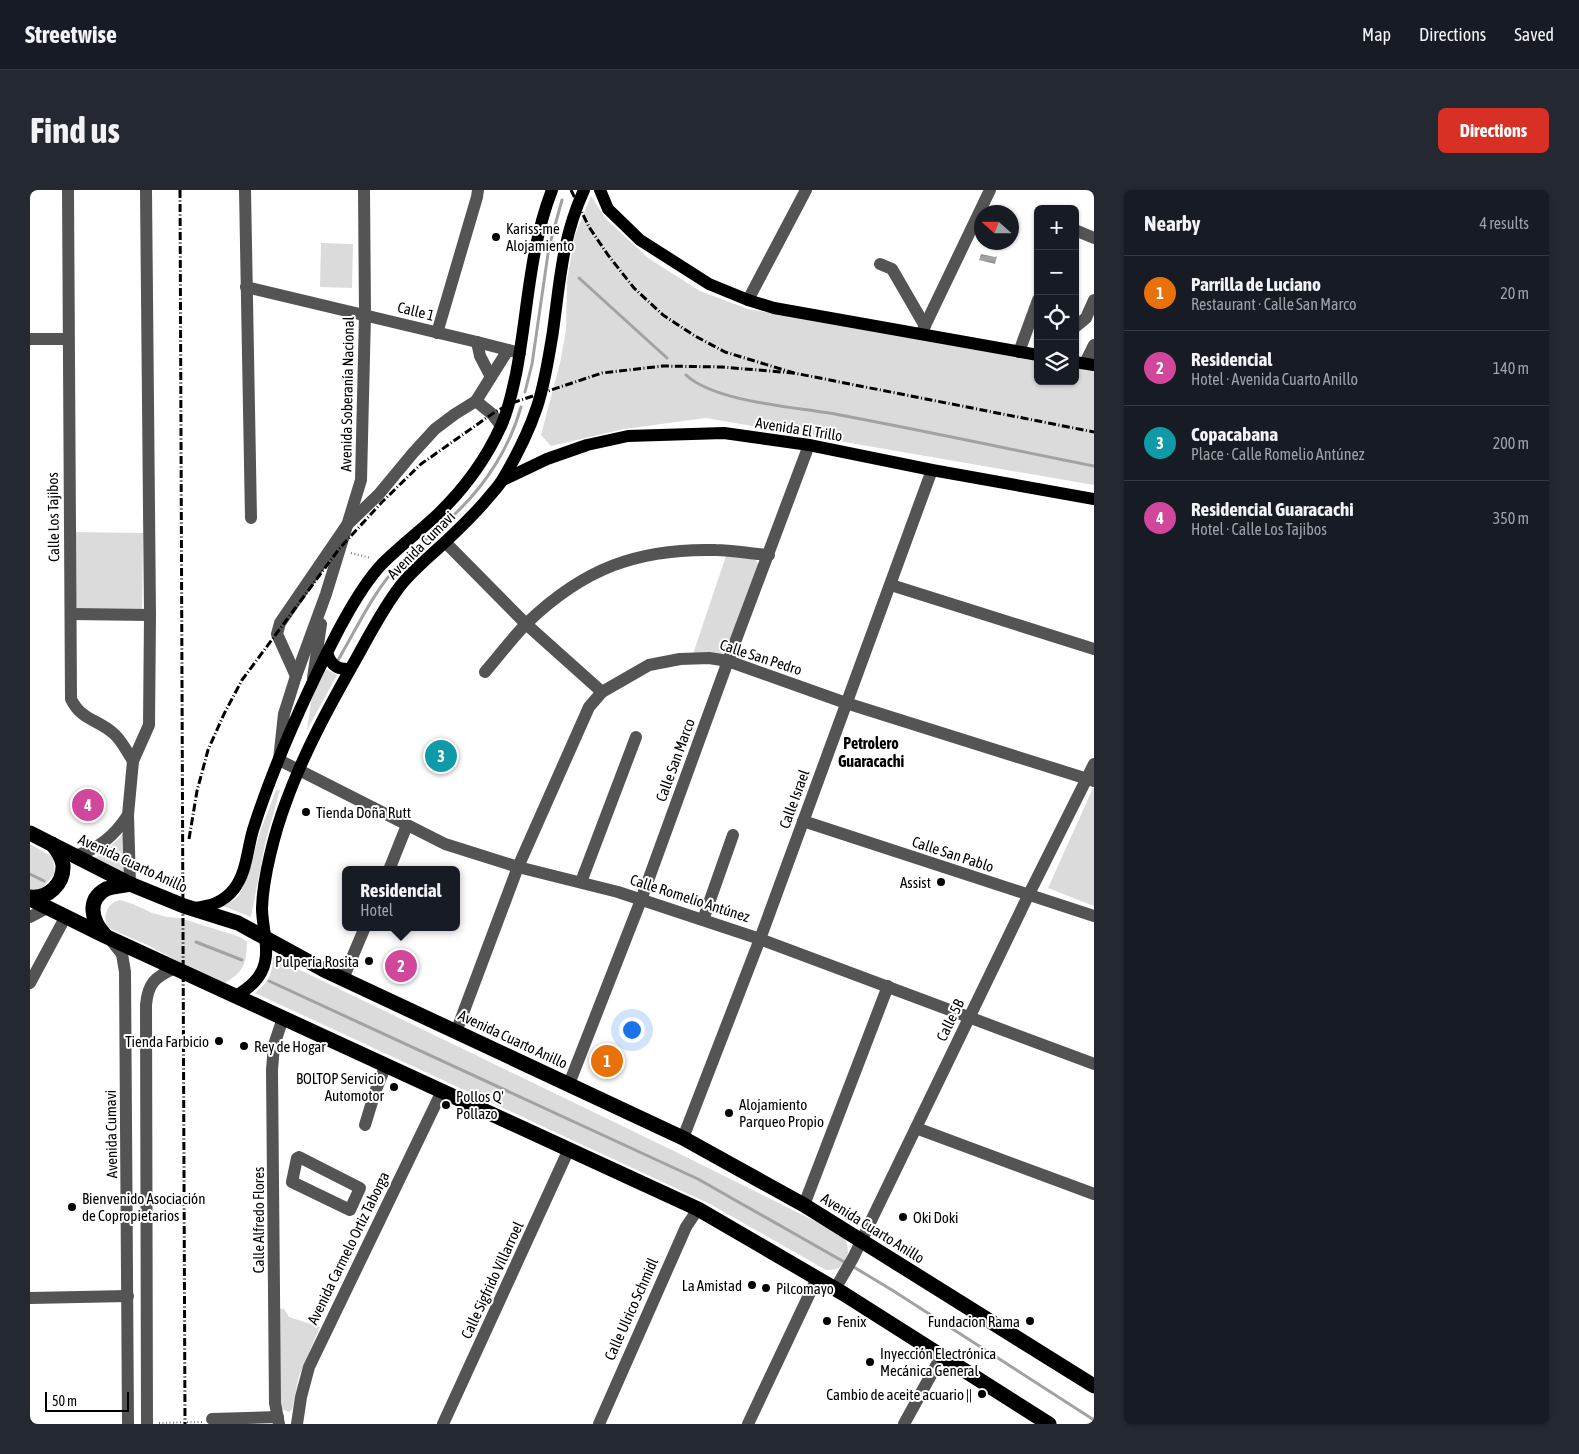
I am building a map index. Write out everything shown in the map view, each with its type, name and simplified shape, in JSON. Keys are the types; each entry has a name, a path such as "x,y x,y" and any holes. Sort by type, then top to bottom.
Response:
{"highway":[{"name":"Avenida Cuarto Anillo","path":"30,833 130,884 238,923 343,979 682,1138 804,1205 1094,1386"},
{"path":"30,898 42,896 59,882 63,866 52,844"},
{"path":"108,937 93,919 94,901 105,890 130,884"},
{"path":"30,898 108,937 698,1209 835,1289 1049,1424"}],"main road":[{"name":"Avenida Cumavi","path":"194,908 222,901 235,888 253,830 311,685 343,623 363,590 385,562 466,484 484,458 501,426 509,404 514,352 538,232 552,190"},
{"name":"Avenida Cumavi","path":"236,996 252,984 262,970 266,954 262,907 265,882 283,808 319,726 381,614 401,585 419,565 472,516 503,480 525,437 537,406 553,330 565,244 577,205 584,190"},
{"path":"600,190 608,210 640,240 709,284 748,300 774,308 923,330 1034,354"},
{"name":"Avenida El Trillo","path":"503,480 547,460 587,445 628,436 724,433 809,445 932,470 1094,499"},
{"path":"327,653 330,661 335,666 342,670 350,669"}],"street":[{"name":"Calle Los Tajibos","path":"68,190 71,699 76,709 82,715 114,733 133,761"},
{"path":"130,884 128,815 133,761 149,725 150,615 146,190"},
{"path":"245,190 251,518"},
{"name":"Avenida Soberanía Nacional","path":"280,760 284,714 326,594 361,480 365,315 364,190"},
{"path":"437,333 478,190"},
{"path":"748,300 806,190"},
{"path":"923,330 990,190"},
{"path":"1079,232 1094,238"},
{"path":"880,264 892,270 923,330"},
{"name":"Calle 1","path":"246,287 514,352"},
{"path":"1079,324 1086,318 1094,300"},
{"path":"1019,352 1034,325"},
{"path":"30,339 68,339"},
{"path":"477,342 480,356 492,377"},
{"path":"1085,363 1094,345"},
{"path":"296,676 277,634 280,622 347,525 379,494 412,453 435,429 476,401 492,377 514,352"},
{"path":"476,401 492,414 501,426"},
{"name":"Calle San Marco","path":"569,1084 641,900 809,445"},
{"name":"Calle Israel","path":"682,1138 760,938 932,470"},
{"path":"445,542 526,624 602,692"},
{"path":"485,672 526,624 568,588 592,574 621,562 652,554 716,550 768,555"},
{"path":"891,585 1094,649"},
{"name":"Avenida Soberanía Nacional","path":"311,685 326,594"},
{"path":"71,614 150,615"},
{"name":"Calle San Pedro","path":"456,1032 518,867 589,707 602,692 649,665 680,659 709,658 728,661 846,703 1090,780"},
{"path":"581,882 636,737"},
{"name":"Calle Romelio Antúnez","path":"280,760 445,844 518,867 618,892 760,938 1094,1064"},
{"name":"Calle 5B","path":"835,1289 862,1241 1028,896 1090,780 1094,764"},
{"path":"74,856 92,850 108,839 118,830 128,815"},
{"name":"Calle San Pablo","path":"803,821 1094,916"},
{"path":"391,866 407,825"},
{"path":"702,920 734,835"},
{"path":"30,917 47,908"},
{"path":"30,983 66,916"},
{"path":"343,979 363,931"},
{"name":"Avenida Cumavi","path":"108,937 122,954 125,972 128,1424"},
{"path":"156,1423 146,1352 148,1091 146,1005 148,992 157,977 175,968"},
{"path":"804,1205 888,986"},
{"name":"Calle Alfredo Flores","path":"278,1420 275,1403 273,1058 277,1033 283,1018"},
{"path":"365,1125 386,1065"},
{"path":"126,1092 137,1084 148,1091"},
{"name":"Avenida Carmelo Ortiz Taborga","path":"297,1424 301,1397 309,1367 442,1091"},
{"path":"916,1128 1094,1194"},
{"name":"Calle Sigfrido Villarroel","path":"443,1424 569,1149"},
{"path":"297,1158 299,1158 359,1187 360,1189 351,1209 293,1182 294,1169 297,1158"},
{"path":"274,1160 294,1169"},
{"name":"Calle Ulrico Schmidl","path":"599,1424 686,1227 698,1209"},
{"path":"748,1424 817,1278"},
{"path":"30,1298 128,1296"},
{"path":"128,1352 130,1356 137,1359 146,1352"},
{"path":"904,1424 942,1355"},
{"path":"206,1421 278,1420"}],"path":[{"path":"340,549 362,557 385,562"},
{"path":"156,1423 206,1421"}],"shaded area":[{"path":"591,196 606,219 648,258 700,291 748,309 1034,358 1034,385 1079,385 1079,367 1094,369 1094,485 706,418 624,429 551,446 541,435 560,363 566,330 567,280 575,235"},
{"path":"321,243 353,244 352,288 320,287"},
{"path":"981,254 997,256 995,264 979,260"},
{"path":"76,532 143,533 142,611 76,611"},
{"path":"726,556 755,559 759,565 725,652 720,655 693,654"},
{"path":"324,668 337,675 307,730 312,695"},
{"path":"1094,788 1094,906 1048,888"},
{"path":"276,790 280,790 265,844 251,917 223,906 236,898 243,888 259,835"},
{"path":"125,832 123,873 91,859 103,854"},
{"path":"30,844 53,857 55,873 42,889 30,890"},
{"path":"120,900 152,913 180,918 240,937 247,942 243,967 225,983 109,928 106,919 107,911 112,904"},
{"path":"273,957 843,1235 848,1248 844,1264 833,1270 826,1270 710,1204 255,993 269,977"},
{"path":"278,1308 284,1309 289,1317 320,1327 299,1376 292,1410 289,1412 282,1409 280,1403"}],"waterway":[{"path":"525,392 532,364 549,247 562,200"},
{"path":"579,278 667,358"},
{"path":"686,375 717,392 737,398 840,415 1094,466"},
{"path":"337,662 366,610 391,573 408,555 458,511 488,476 511,436 521,407"},
{"path":"30,874 44,881"},
{"path":"196,942 242,960"},
{"path":"269,981 698,1179 846,1263"},
{"path":"852,1266 1094,1420"}],"railway":[{"path":"180,190 185,1424"},
{"path":"571,190 589,227 634,288 663,315 695,336 725,352 794,373 1094,432"},
{"path":"189,839 197,791 208,750 242,680 339,549 382,502 421,464 509,404 602,373 663,366 722,367 794,373"}],"place":[{"name":"Kariss-me Alojamiento","path":"496,237"},
{"name":"Copacabana","path":"441,756"},
{"name":"Residencial Guaracachi","path":"88,805"},
{"name":"Tienda Doña Rutt","path":"306,812"},
{"name":"Assist","path":"941,882"},
{"name":"Pulpería Rosita","path":"369,961"},
{"name":"Residencial","path":"401,966"},
{"name":"Tienda Farbicio","path":"219,1041"},
{"name":"Rey de Hogar","path":"244,1046"},
{"name":"Parrilla de Luciano","path":"607,1061"},
{"name":"BOLTOP Servicio Automotor","path":"394,1087"},
{"name":"Pollos Q' Pollazo","path":"446,1105"},
{"name":"Alojamiento Parqueo Propio","path":"729,1113"},
{"name":"Bienvenido Asociación de Copropietarios","path":"72,1207"},
{"name":"Oki Doki","path":"903,1217"},
{"name":"La Amistad","path":"752,1285"},
{"name":"Pilcomayo","path":"766,1288"},
{"name":"Fenix","path":"827,1321"},
{"name":"Fundacion Rama","path":"1030,1321"},
{"name":"Inyección Electrónica Mecánica General","path":"870,1362"},
{"name":"Cambio de aceite acuario ||","path":"982,1394"}],"district":[{"name":"Petrolero Guaracachi","path":"871,752"}]}
